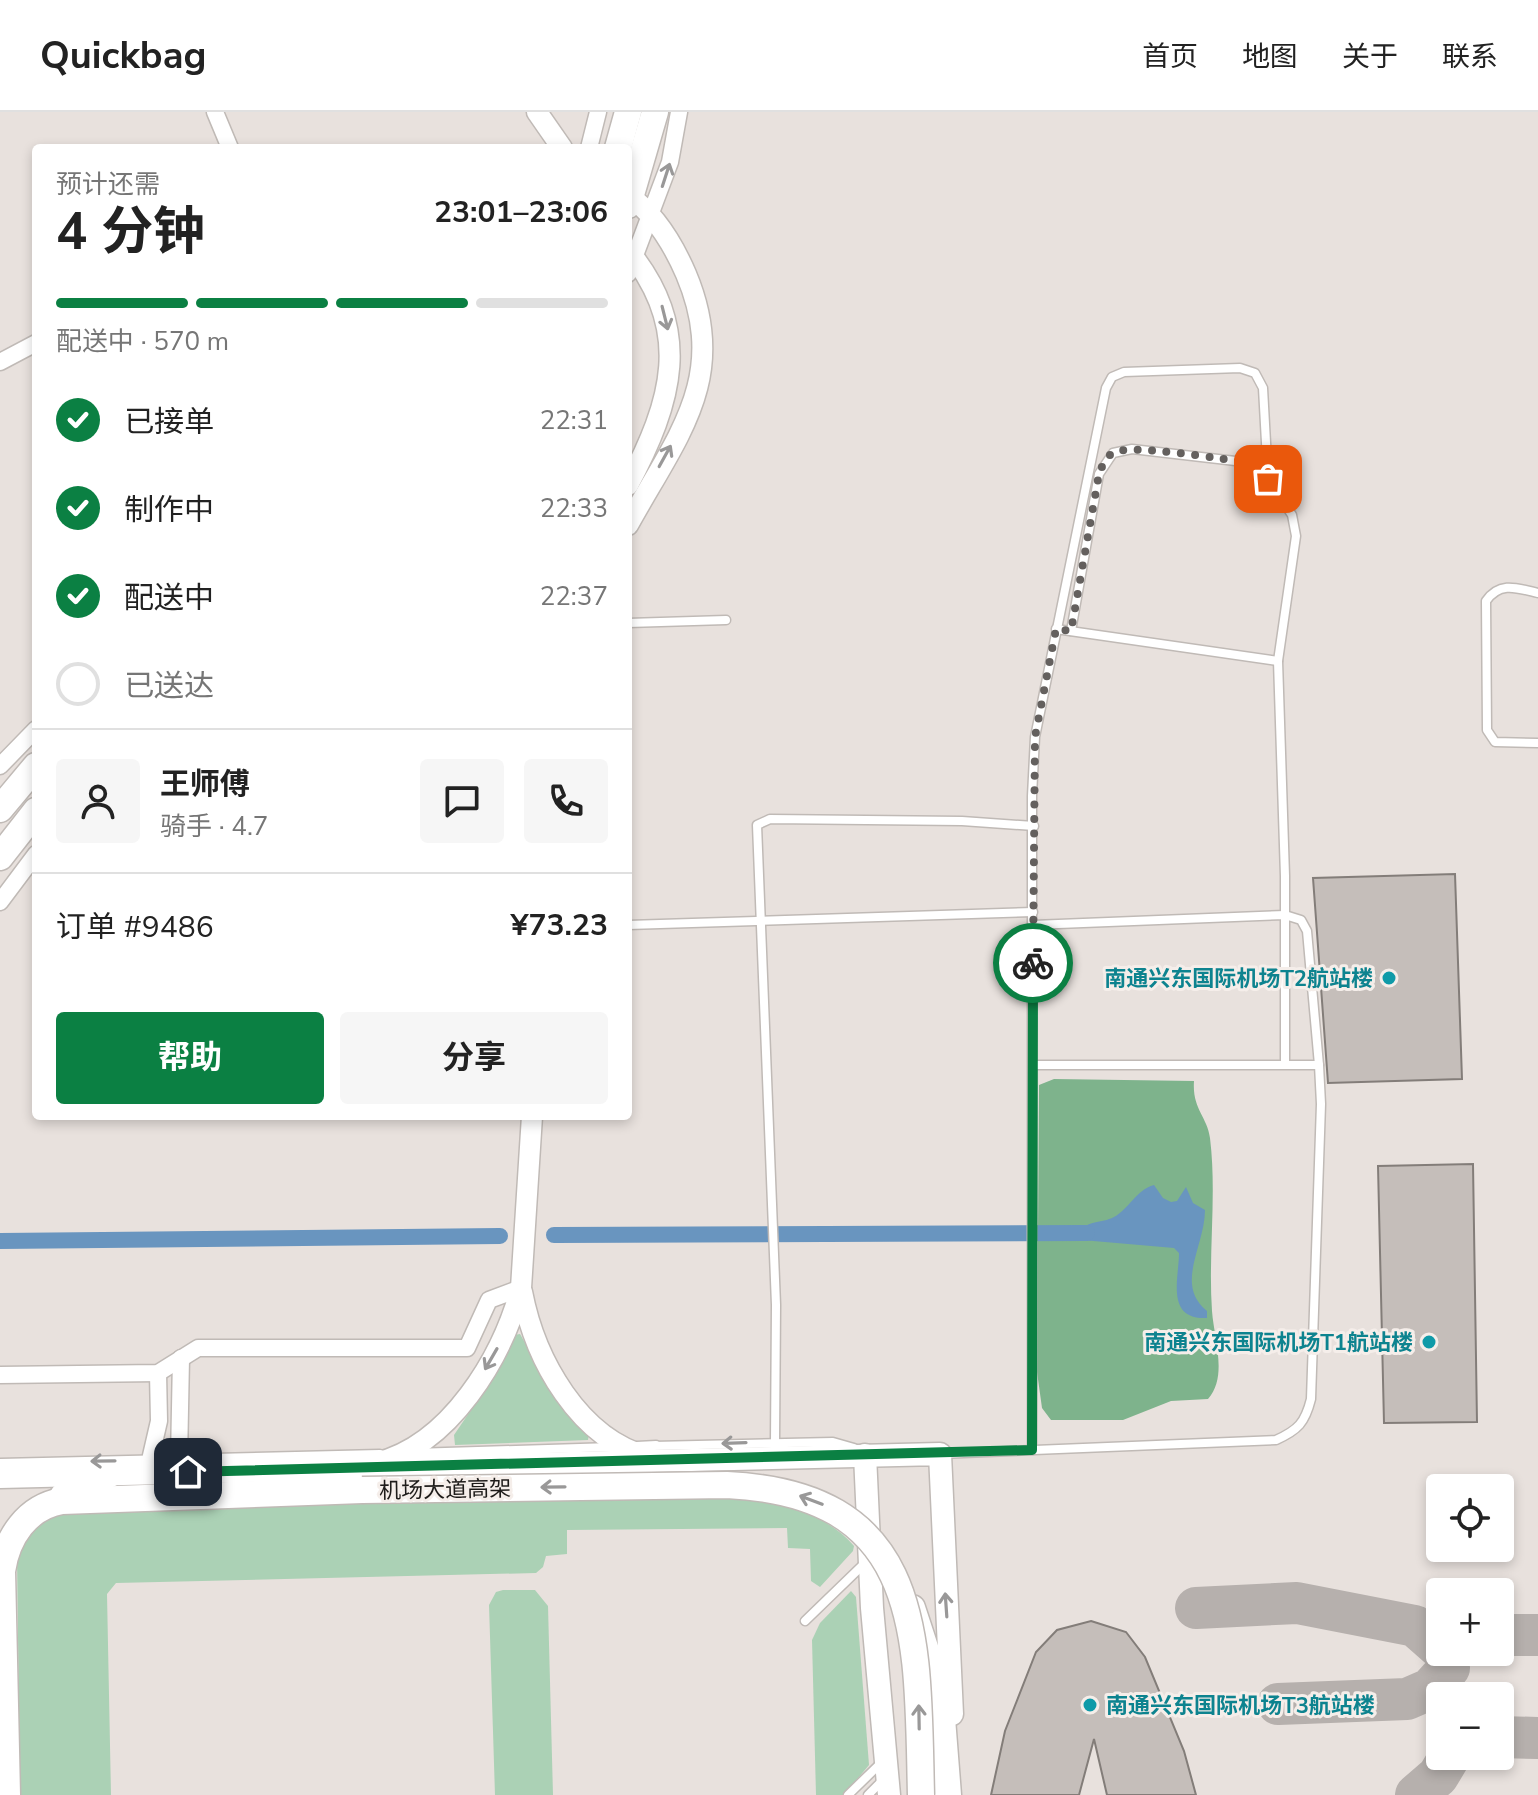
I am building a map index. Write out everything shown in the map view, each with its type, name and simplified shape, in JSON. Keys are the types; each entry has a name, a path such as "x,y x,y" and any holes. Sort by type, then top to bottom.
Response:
{"main road":[{"path":"619,144 628,112"},
{"path":"633,202 655,112"},
{"path":"0,809 32,771"},
{"path":"0,857 32,816"},
{"path":"0,1477 214,1471 357,1480 595,1462 660,1453 940,1454 954,1795"},
{"path":"865,1455 884,1785"},
{"path":"7,1795 1,1561 24,1520 49,1503 110,1474"},
{"name":"机场大道高架","path":"49,1503 357,1480 761,1486 818,1501 862,1530 895,1576 908,1613 917,1663 921,1795"},
{"path":"895,1576 922,1633 940,1693 948,1795"}],"street":[{"path":"215,112 228,144"},
{"path":"537,112 559,144"},
{"path":"590,144 598,112"},
{"path":"632,518 692,407 704,368 701,317 681,262 633,202 670,162 679,112"},
{"path":"632,263 657,294 665,316 670,365 664,407 632,477"},
{"path":"0,362 32,345"},
{"path":"0,766 32,733"},
{"path":"0,902 32,859"},
{"path":"357,1480 430,1436 478,1380 514,1315 521,1288 532,1120"},
{"path":"0,1375 158,1373 198,1348 467,1348 489,1300 521,1288"},
{"path":"521,1288 528,1321 556,1379 581,1412 621,1448 660,1453"},
{"path":"179,1459 181,1358"},
{"path":"150,1460 159,1421 158,1373"}],"lane":[{"path":"1032,1450 1035,737 1106,388 1112,377 1124,372 1225,368 1255,373 1263,388 1268,479"},
{"path":"1071,631 1099,474 1113,453 1132,449 1244,462 1257,467 1268,479 1292,515 1296,536 1278,661 1285,915 1285,1063"},
{"path":"1538,593 1508,586 1492,593 1486,601 1486,720 1495,742 1538,743"},
{"path":"632,623 726,620"},
{"path":"1056,629 1278,661"},
{"path":"775,1441 775,1271 756,831 764,820 962,821 1034,826"},
{"path":"632,925 1033,912"},
{"path":"940,1454 1276,1440 1296,1430 1306,1419 1313,1366 1321,1104 1307,931 1301,920 1285,915 1033,925"},
{"path":"1033,1065 1319,1065"},
{"path":"660,1453 775,1441 833,1442 865,1455"},
{"path":"0,1463 621,1448"},
{"path":"595,1462 621,1448"},
{"path":"805,1621 870,1559"},
{"path":"848,1795 884,1785"}],"green space":[{"path":"1054,1079 1194,1081 1195,1099 1208,1130 1212,1159 1211,1290 1219,1369 1214,1390 1208,1399 1171,1401 1123,1420 1051,1420 1042,1408 1037,1372 1039,1085"},
{"path":"520,1334 539,1367 589,1434 588,1440 455,1445 454,1435 494,1376 514,1335"},
{"path":"732,1495 782,1505 813,1516 842,1534 854,1546 853,1551 820,1587 811,1581 810,1549 788,1548 787,1528 567,1530 567,1554 546,1556 543,1567 536,1573 116,1583 107,1594 111,1795 20,1795 17,1557 30,1520 64,1506"},
{"path":"535,1590 548,1606 553,1795 495,1795 489,1605 496,1592"},
{"path":"851,1591 856,1597 869,1765 844,1795 816,1795 812,1640 820,1623"}],"water":[{"path":"1154,1185 1163,1198 1171,1202 1177,1201 1186,1187 1193,1203 1205,1210 1192,1277 1197,1301 1207,1311 1207,1318 1194,1317 1180,1305 1177,1296 1179,1253 1174,1248 1082,1240 1080,1233 1086,1226 1114,1217 1142,1191"}],"building":[{"name":"南通兴东国际机场T2航站楼","path":"1455,874 1462,1079 1328,1083 1313,878"},
{"name":"南通兴东国际机场T1航站楼","path":"1473,1164 1477,1422 1384,1423 1378,1166"},
{"name":"南通兴东国际机场T3航站楼","path":"1091,1621 1126,1632 1145,1657 1184,1751 1196,1795 1107,1795 1094,1739 1079,1795 991,1795 1005,1731 1036,1652 1057,1630"}],"waterway":[{"path":"554,1235 1087,1233"},
{"path":"0,1241 500,1236"}],"taxiway":[{"path":"1196,1608 1297,1603 1415,1626 1426,1636"},
{"path":"1514,1635 1538,1635"},
{"path":"1278,1704 1407,1699 1430,1689 1449,1668"},
{"path":"1514,1737 1538,1738"},
{"path":"1416,1795 1442,1770"}],"way so far":[{"path":"1033,963 1032,796 1035,737 1056,629 1071,631 1099,474 1105,461 1113,453 1132,449 1244,462 1257,467 1268,479"}],"place":[{"name":"南通兴东国际机场T2航站楼","path":"1389,978"},
{"name":"南通兴东国际机场T1航站楼","path":"1429,1342"},
{"name":"南通兴东国际机场T3航站楼","path":"1090,1705"}],"route":[{"path":"188,1472 1032,1450 1033,963"}]}
